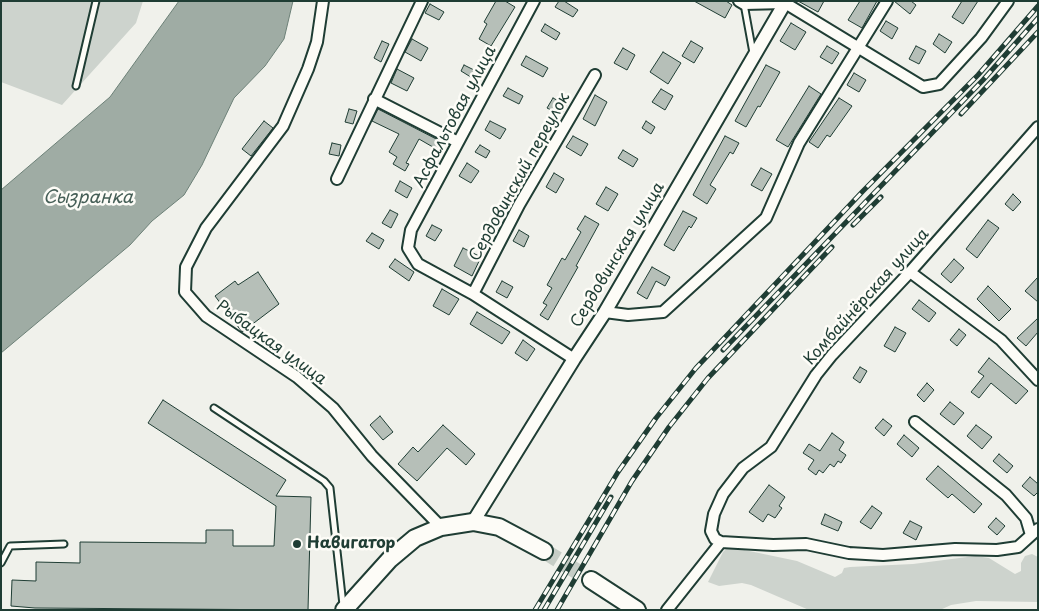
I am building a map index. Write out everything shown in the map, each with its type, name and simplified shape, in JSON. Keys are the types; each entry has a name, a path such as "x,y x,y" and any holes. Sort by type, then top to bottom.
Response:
{"main road":[{"path":"343,610 390,559 415,538 441,527 474,522 498,527 544,551"},
{"path":"591,580 637,610"}],"street":[{"name":"Рыбацкая улица","path":"323,1 317,42 308,69 283,126 206,228 186,267 185,292 206,316 297,377 334,408 372,456 441,527"},
{"path":"337,179 422,1"},
{"name":"Асфальтовая улица","path":"472,294 418,264 408,248 411,230 534,1"},
{"path":"605,312 628,315 663,312 766,218 800,143 888,1"},
{"path":"741,3 785,2 922,87 939,84 981,38 1008,1"},
{"name":"Сердовинская улица","path":"474,522 605,312 785,2"},
{"name":"Сердовинский переулок","path":"472,294 519,205 595,75"},
{"path":"374,99 458,142"},
{"name":"Комбайнёрская улица","path":"721,542 715,539 711,531 714,514 723,494 743,468 771,447 827,362 910,272 1038,127"},
{"path":"910,272 1001,340 1038,380"},
{"path":"472,294 574,359"},
{"path":"667,610 721,542 758,545 806,544 849,553 883,555 955,549 997,550 1018,547 1034,532 1026,518 1006,495 915,422"}],"lane":[{"path":"76,86 96,1"},
{"path":"741,3 754,57"},
{"path":"214,408 324,481 330,488 343,610"},
{"path":"1,563 10,546 64,544"}],"shaded area":[{"path":"1,1 143,1 136,23 62,105 1,82"},
{"path":"735,548 797,561 835,577 842,573 844,568 850,567 913,564 975,556 989,558 1015,574 1021,571 1021,563 1025,556 1032,554 1038,557 1038,602 976,601 951,605 940,610 809,610 751,585 742,583 719,586 708,582 723,552 726,549"}],"water":[{"name":"Сызранка","path":"179,1 293,1 284,39 265,66 234,98 202,165 184,195 152,221 130,245 1,353 1,190 110,97"}],"building":[{"path":"496,1 505,1 515,7 491,46 479,39 487,24 484,22"},
{"path":"559,1 564,1 578,10 573,17 555,7"},
{"path":"694,1 726,1 732,5 725,18"},
{"path":"798,1 824,1 818,12"},
{"path":"860,1 877,1 862,28 848,20"},
{"path":"894,1 911,1 916,5 910,14"},
{"path":"962,1 978,1 963,24 952,17"},
{"path":"430,4 444,12 439,20 425,13"},
{"path":"886,21 898,28 892,39 880,31"},
{"path":"791,23 806,32 795,50 780,41"},
{"path":"545,24 560,33 556,40 541,31"},
{"path":"939,34 952,42 945,53 933,44"},
{"path":"412,39 428,48 421,61 405,52"},
{"path":"382,41 389,44 381,62 374,58"},
{"path":"691,41 703,48 694,63 682,56"},
{"path":"827,46 839,53 832,64 820,57"},
{"path":"916,46 926,51 919,64 909,59"},
{"path":"623,48 635,55 627,70 614,63"},
{"path":"663,52 681,63 668,84 650,72"},
{"path":"526,56 548,68 543,77 521,65"},
{"path":"464,65 478,72 474,79 461,71"},
{"path":"766,65 780,72 746,127 735,121"},
{"path":"397,69 414,78 407,91 391,83"},
{"path":"854,73 866,80 859,92 847,85"},
{"path":"809,86 821,94 788,147 776,140"},
{"path":"508,88 523,96 519,104 503,96"},
{"path":"661,89 673,96 665,110 652,102"},
{"path":"595,95 607,102 595,126 583,119"},
{"path":"553,98 566,105 561,115 547,108"},
{"path":"839,98 852,106 830,137 827,135 818,148 809,142"},
{"path":"349,109 357,111 353,124 345,122"},
{"path":"378,109 442,142 438,150 419,139 406,163 409,164 405,171 393,164 397,157 389,152 399,134 372,121"},
{"path":"264,121 273,128 251,156 242,149"},
{"path":"490,121 506,129 500,139 485,130"},
{"path":"646,121 655,127 651,134 642,128"},
{"path":"573,136 588,144 581,156 566,147"},
{"path":"725,136 739,143 733,154 730,152 710,185 716,189 707,204 693,195"},
{"path":"332,143 341,145 339,156 329,154"},
{"path":"480,145 490,151 486,158 475,152"},
{"path":"623,150 638,159 633,167 618,158"},
{"path":"467,163 479,171 471,183 459,176"},
{"path":"761,168 772,174 762,191 751,185"},
{"path":"554,173 564,179 556,193 546,187"},
{"path":"400,181 412,188 407,198 395,191"},
{"path":"606,187 618,194 608,211 596,204"},
{"path":"1013,194 1021,202 1013,211 1005,204"},
{"path":"390,210 398,214 391,228 382,223"},
{"path":"683,211 697,218 691,228 689,226 674,251 664,245"},
{"path":"585,216 599,224 576,266 578,267 548,320 540,315 547,305 543,303 552,288 547,285 562,258 565,260 581,232 577,229"},
{"path":"988,220 999,228 977,258 966,249"},
{"path":"432,225 442,230 435,241 426,236"},
{"path":"519,230 529,236 524,247 513,241"},
{"path":"372,233 384,240 379,249 366,241"},
{"path":"463,248 481,257 472,276 454,266"},
{"path":"395,259 414,272 409,281 389,267"},
{"path":"954,259 964,268 951,283 941,274"},
{"path":"652,267 670,277 665,286 656,281 647,299 637,293"},
{"path":"258,272 279,304 242,332 215,296 235,281 238,285"},
{"path":"1038,277 1038,302 1025,291"},
{"path":"502,281 513,287 507,298 496,292"},
{"path":"988,286 1011,309 999,321 977,299"},
{"path":"442,289 459,299 449,315 433,306"},
{"path":"919,300 936,313 929,322 912,309"},
{"path":"477,312 510,332 502,344 470,324"},
{"path":"1038,318 1038,332 1026,346 1017,338"},
{"path":"895,327 906,333 895,352 884,346"},
{"path":"959,329 966,335 957,346 950,340"},
{"path":"523,340 535,349 527,361 515,353"},
{"path":"989,358 1028,391 1016,404 991,383 979,398 971,392 984,376 978,372"},
{"path":"860,367 867,371 860,383 853,378"},
{"path":"927,383 934,390 924,402 917,395"},
{"path":"163,400 286,480 276,496 311,497 308,610 35,608 11,606 12,580 36,581 36,562 80,563 80,542 206,543 206,530 233,530 233,546 274,546 276,506 148,423"},
{"path":"950,402 964,413 954,425 940,414"},
{"path":"380,416 393,432 383,440 370,425"},
{"path":"883,419 892,426 884,436 875,428"},
{"path":"443,425 475,454 466,465 447,448 417,481 398,464 413,447 418,452"},
{"path":"976,425 992,437 982,449 967,436"},
{"path":"832,433 844,442 839,450 846,455 841,463 838,461 834,467 830,464 823,473 819,470 816,475 808,469 814,460 803,453 809,444 820,451"},
{"path":"904,435 919,448 912,457 897,444"},
{"path":"999,454 1013,466 1007,473 993,461"},
{"path":"938,466 982,504 974,513 952,494 948,498 926,479"},
{"path":"1030,477 1038,484 1038,492 1034,496 1022,486"},
{"path":"769,485 785,497 779,506 782,508 775,518 768,514 763,522 749,512"},
{"path":"872,506 882,513 871,529 860,522"},
{"path":"825,514 842,522 838,531 821,524"},
{"path":"996,518 1005,526 997,535 988,527"},
{"path":"910,521 922,527 916,540 903,533"}],"tunnel":[{"path":"544,551 591,580"}],"railway":[{"path":"535,610 618,472 656,418 696,368 863,191 978,75 1038,6"},
{"path":"723,350 983,80 1038,18"},
{"path":"961,114 1038,32"},
{"path":"853,225 881,197"},
{"path":"557,610 632,481 669,427 708,378 832,247"},
{"path":"544,610 611,497"}],"place":[{"name":"Навигатор","path":"297,544"}]}
